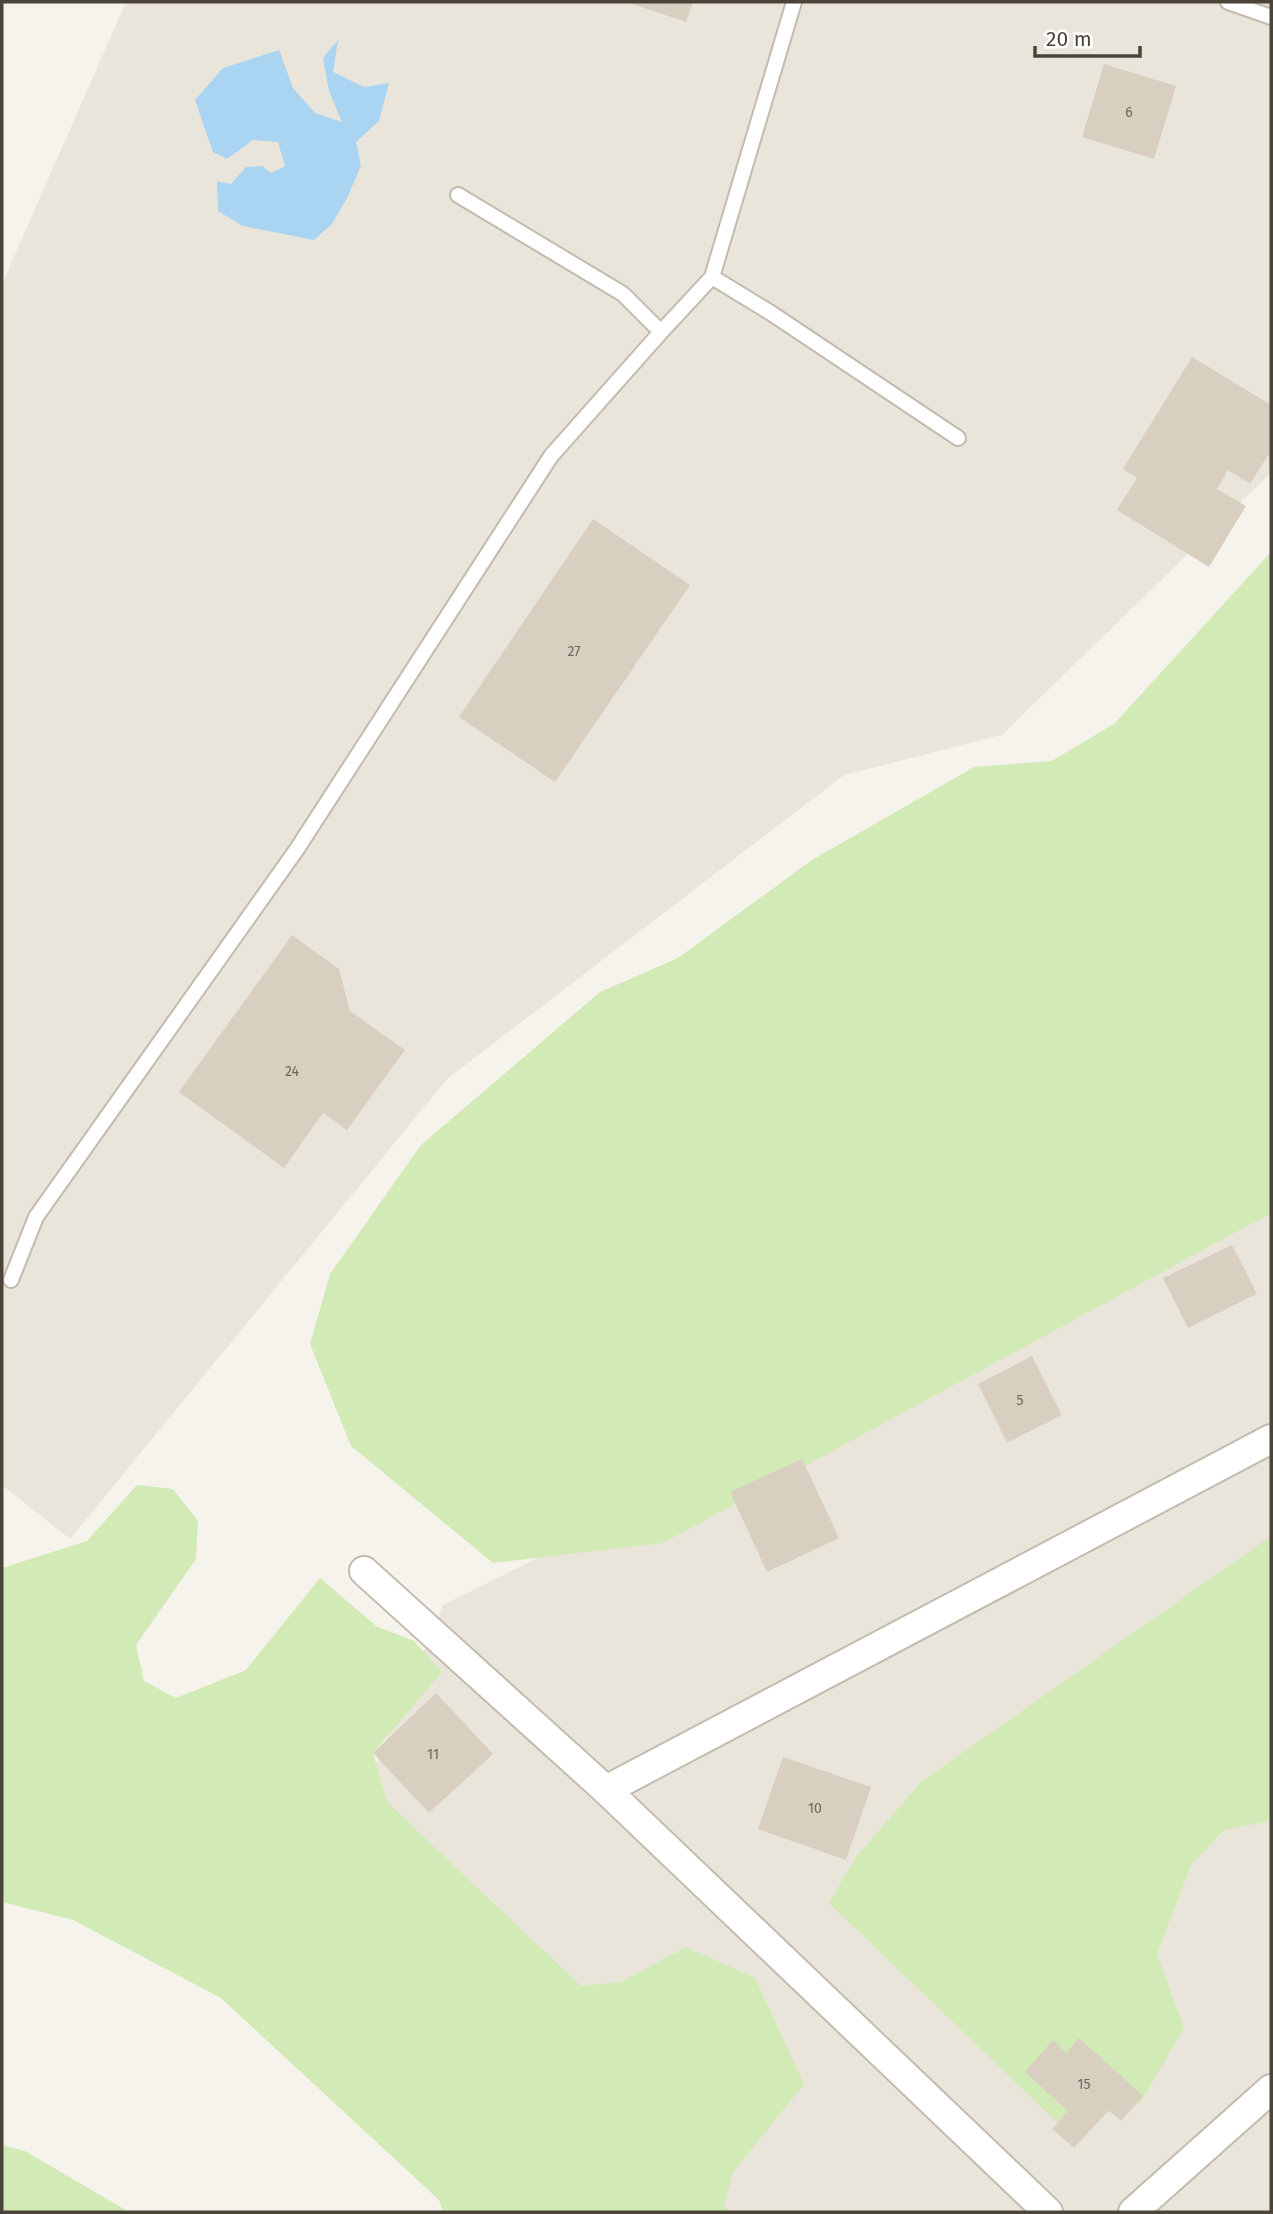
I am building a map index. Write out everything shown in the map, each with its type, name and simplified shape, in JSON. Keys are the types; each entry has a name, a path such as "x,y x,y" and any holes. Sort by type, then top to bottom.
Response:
{"street":[{"path":"606,1790 1271,1439"},
{"path":"364,1571 606,1790 1048,2212"},
{"path":"1133,2212 1271,2089"}],"lane":[{"path":"11,1280 36,1217 297,849 551,456 660,332 712,278 794,2"},
{"path":"1228,2 1271,17"},
{"path":"458,195 622,294 660,332"},
{"path":"712,278 772,313 958,438"}],"shaded area":[{"path":"126,2 1271,2 1271,473 1002,735 844,775 447,1079 70,1539 2,1485 2,284"},
{"path":"1271,1194 1271,2212 579,2212 343,1842 443,1605"}],"green space":[{"path":"1271,552 1271,1213 663,1543 493,1563 351,1446 310,1344 330,1274 421,1145 600,992 678,958 812,860 974,767 1052,761 1114,724"},
{"path":"137,1485 173,1489 198,1521 196,1559 136,1645 144,1681 176,1698 246,1670 320,1578 376,1626 414,1641 442,1672 373,1753 387,1802 581,1986 621,1982 686,1947 755,1978 804,2084 733,2172 724,2205 730,2212 443,2212 439,2200 221,1998 73,1920 2,1902 2,1568 87,1541"},
{"path":"1271,1536 1271,1821 1224,1830 1191,1865 1157,1954 1184,2028 1140,2103 1062,2127 829,1903 856,1857 921,1782"},
{"path":"2,2145 25,2151 129,2212 2,2212"}],"water":[{"path":"338,40 333,72 364,87 389,83 379,121 356,142 361,166 332,224 314,240 243,226 218,211 217,181 231,184 246,167 262,166 271,173 285,166 278,142 253,140 227,159 213,152 195,100 223,68 279,50 293,88 315,113 342,122 329,91 323,58"}],"building":[{"path":"626,2 693,2 686,22"},
{"path":"1104,64 1176,86 1154,159 1082,137"},
{"path":"1192,357 1271,405 1271,457 1268,455 1250,484 1228,470 1217,489 1246,506 1209,567 1117,510 1137,478 1123,469"},
{"path":"593,519 690,585 555,782 459,717"},
{"path":"292,935 339,969 350,1011 405,1050 347,1130 323,1113 284,1168 179,1092"},
{"path":"1232,1245 1257,1294 1188,1328 1163,1278"},
{"path":"1032,1356 1062,1415 1007,1443 978,1384"},
{"path":"802,1459 839,1538 767,1572 730,1492"},
{"path":"436,1693 493,1754 429,1813 373,1753"},
{"path":"783,1757 871,1787 846,1860 758,1829"},
{"path":"1079,2038 1143,2096 1121,2121 1109,2110 1074,2148 1052,2129 1068,2111 1025,2072 1053,2040 1066,2053"}]}
